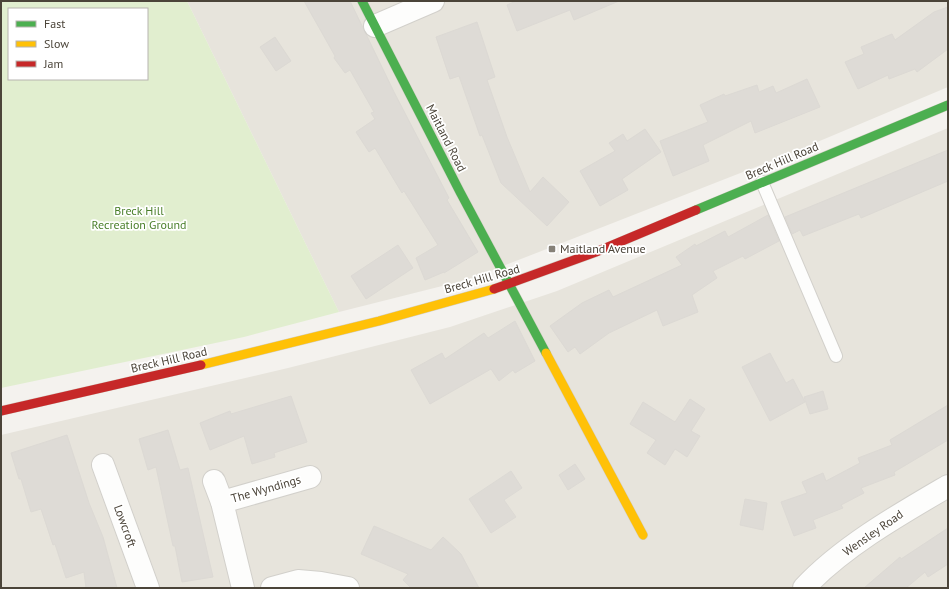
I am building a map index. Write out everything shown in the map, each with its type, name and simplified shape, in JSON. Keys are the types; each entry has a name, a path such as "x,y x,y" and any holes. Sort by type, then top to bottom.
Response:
{"street":[{"name":"Maitland Road","path":"362,1 510,285"},
{"path":"375,26 433,1"},
{"name":"Breck Hill Road","path":"1,411 161,375 379,321 510,285 596,252 948,105"},
{"path":"510,285 643,535"},
{"name":"Lowcroft","path":"103,465 148,588"},
{"name":"The Wyndings","path":"222,502 310,477"},
{"name":"The Wyndings","path":"214,481 222,502 243,588"},
{"name":"Wensley Road","path":"804,588 850,549 904,511 948,486"},
{"path":"272,588 298,581 321,583 348,588"}],"lane":[{"path":"762,182 836,356"}],"shaded area":[{"path":"187,1 948,1 948,87 784,156 470,279 339,312"},
{"path":"948,128 948,588 1,588 1,435 288,368 450,327 557,291"}],"green space":[{"name":"Breck Hill Recreation Ground","path":"1,1 187,1 339,312 244,337 1,388"}],"building":[{"path":"304,1 350,1 394,92 449,198 447,200 478,252 444,273 425,280 416,258 438,245 404,191 402,193 375,148 369,152 356,132 375,119 371,113 374,112 350,70 345,73 334,58 335,56"},
{"path":"516,1 619,1 574,20 570,10 517,31 507,5"},
{"path":"948,7 948,49 917,72 915,69 889,79 888,75 858,89 845,62 864,54 861,47 892,34 895,40 934,12"},
{"path":"477,22 495,77 487,80 507,137 530,192 543,177 569,202 547,226 501,183 482,135 480,136 459,76 450,79 436,37"},
{"path":"275,37 291,61 276,71 260,47"},
{"path":"807,79 820,107 755,133 751,121 703,145 709,161 673,176 660,141 708,122 700,105 724,94 725,96 757,85 759,92 773,86 776,93"},
{"path":"645,129 661,152 622,179 628,190 600,206 580,171 615,151 609,143 623,134 627,141"},
{"path":"948,150 948,181 861,218 859,214 803,236 800,230 792,234 785,217"},
{"path":"768,215 779,241 745,259 743,256 713,271 717,278 692,295 698,312 663,326 657,310 609,333 580,354 575,347 568,352 550,326 582,303 609,290 613,297 682,265 676,257 695,244 696,246 725,231 728,237"},
{"path":"398,245 413,268 366,299 351,276"},
{"path":"515,321 535,361 515,373 513,370 499,381 491,369 430,404 411,370 442,353 445,359 484,333 488,338"},
{"path":"770,353 786,383 793,379 805,402 770,421 742,367"},
{"path":"823,391 828,409 810,414 804,397"},
{"path":"291,396 307,442 274,453 275,457 252,464 244,436 210,450 200,423 230,411 231,414"},
{"path":"690,399 705,409 691,431 700,436 687,457 675,449 665,465 647,453 656,440 630,424 643,402 675,422"},
{"path":"948,405 948,440 894,472 895,475 861,488 864,493 841,505 843,508 813,520 816,528 794,536 781,502 807,493 802,482 823,473 826,481 860,463 858,458 892,445 890,440"},
{"path":"168,430 180,470 188,468 213,577 182,582 156,467 148,470 139,439"},
{"path":"67,435 89,503 103,537 117,588 86,588 84,572 66,578 55,544 53,545 41,509 31,512 21,479 19,479 11,453"},
{"path":"575,464 585,479 568,490 559,475"},
{"path":"511,471 522,488 504,500 516,517 491,533 469,499"},
{"path":"745,499 767,503 763,530 740,525"},
{"path":"374,526 431,550 443,537 461,554 479,588 411,588 403,580 408,574 361,554"},
{"path":"948,528 948,564 928,577 925,572 906,588 864,588 900,557 901,559"}],"traffic: fast":[{"path":"362,1 460,192 546,353"},
{"path":"696,210 948,105"}],"traffic: slow":[{"path":"201,365 379,321 494,289"},
{"path":"546,353 643,535"}],"traffic: jam":[{"path":"494,289 596,252 696,210"},
{"path":"1,411 201,365"}],"place":[{"name":"Maitland Avenue","path":"552,249"}]}
